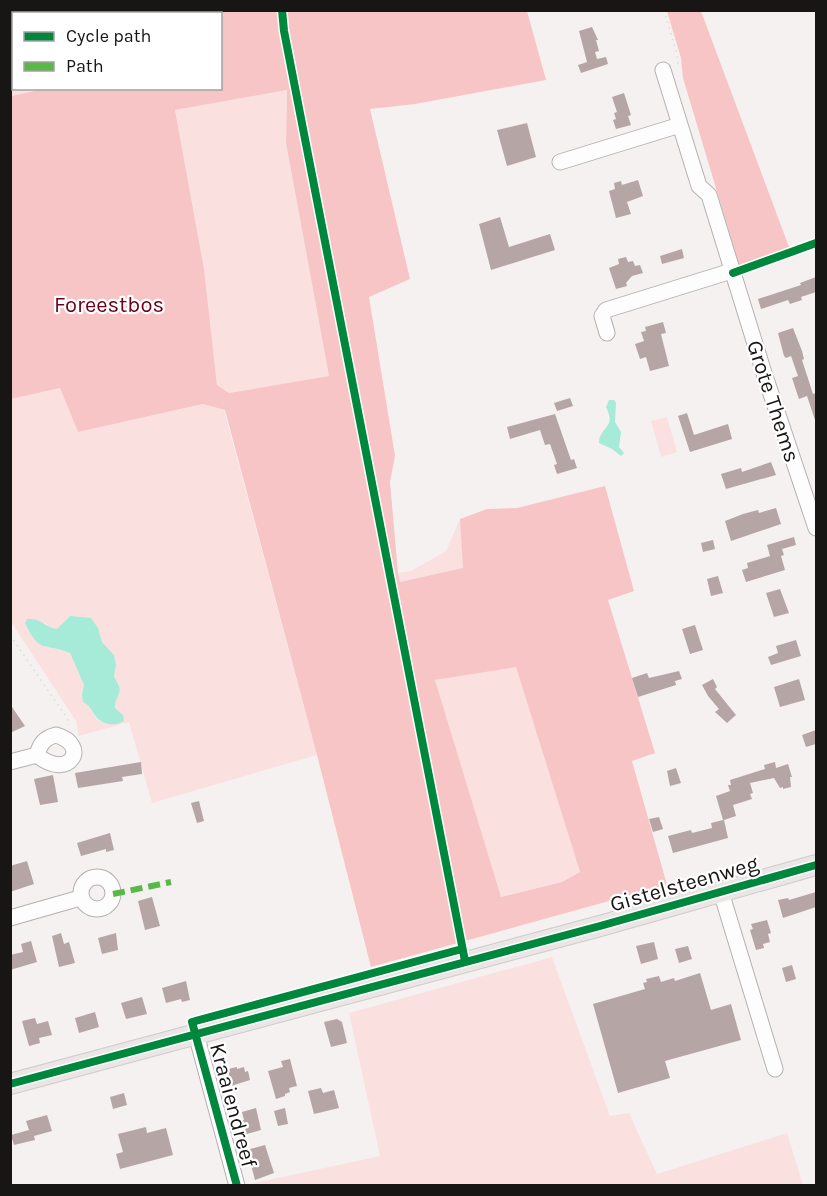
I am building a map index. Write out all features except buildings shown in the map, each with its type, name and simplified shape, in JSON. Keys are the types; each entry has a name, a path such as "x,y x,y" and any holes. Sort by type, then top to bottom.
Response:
{"main road":[{"name":"Gistelsteenweg","path":"10,1084 816,865"}],"street":[{"name":"Grote Thems","path":"663,70 699,186 709,195 764,373 816,528"},
{"path":"560,162 680,125"},
{"path":"607,333 602,316 606,310 725,273 733,273"},
{"path":"56,735 72,742 74,750 73,758 67,763 52,766 37,755 40,746 47,738 56,735"},
{"path":"10,762 37,755"},
{"name":"Gistelsteenweg","path":"721,892 775,1070"},
{"path":"10,918 80,898"},
{"name":"Kraaiendreef","path":"196,1034 237,1185"}],"path":[{"path":"663,70 678,65 664,10"},
{"path":"10,635 69,721 66,738"}],"shaded area":[{"path":"11,10 184,10 185,12 12,12 12,90 44,90 11,96"},
{"path":"287,90 286,143 329,376 229,393 217,385 204,269 175,110"},
{"path":"60,388 78,432 204,404 224,410 317,755 152,803 129,722 79,736 76,721 11,622 10,399","holes":["70,616 98,628 102,642 114,655 116,665 114,677 119,683 115,709 123,715 106,722 96,718 82,694 84,685 70,653 45,647 44,622 51,629 57,629"]},
{"path":"609,400 614,400 616,403 615,422 621,432 619,447 624,453 621,456 599,443 610,419 606,407"},
{"path":"667,417 677,452 661,457 651,421"},
{"path":"460,519 464,568 400,582 398,573 411,571 446,551"},
{"path":"70,616 91,618 98,628 102,642 114,655 116,665 114,677 120,690 115,708 123,715 124,721 110,724 101,721 83,702 84,685 70,653 38,643 25,623 27,619 32,619 57,629"},
{"path":"516,666 580,872 562,882 500,897 435,680"},
{"path":"552,957 610,1116 629,1113 657,1174 787,1133 803,1185 245,1185 380,1156 349,1013"}],"green space":[{"name":"Foreestbos","path":"184,11 527,11 546,80 415,104 370,109 410,279 369,297 395,456 390,482 398,573 400,582 463,568 460,519 487,509 517,508 605,486 634,591 608,600 655,753 632,761 667,885 371,967 225,410 203,404 78,432 60,388 11,399 11,96 40,90 222,90 222,12","holes":["287,90 286,143 329,376 229,393 217,385 204,269 175,110","516,667 580,872 562,882 501,897 435,680"]},
{"path":"667,11 701,11 789,247 739,265 683,78 681,58"}],"marked path":[{"path":"113,894 171,882"}],"cycle path":[{"path":"282,10 284,31 465,961"},
{"path":"733,273 816,243"},
{"path":"10,1084 600,926 816,865"},
{"path":"237,1186 192,1022 462,949"}]}
